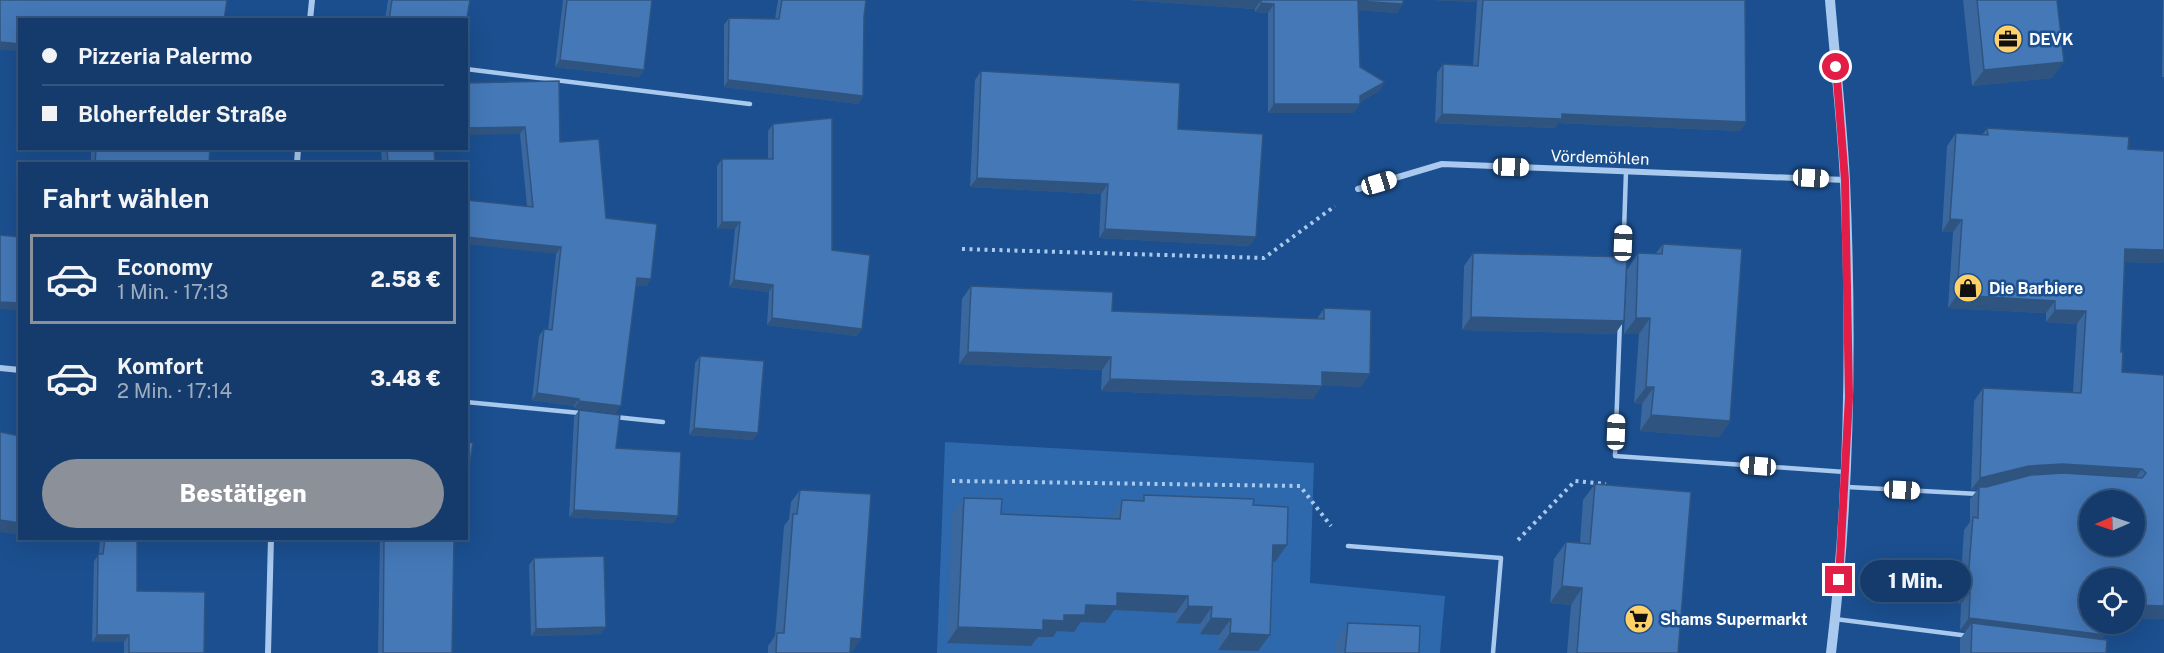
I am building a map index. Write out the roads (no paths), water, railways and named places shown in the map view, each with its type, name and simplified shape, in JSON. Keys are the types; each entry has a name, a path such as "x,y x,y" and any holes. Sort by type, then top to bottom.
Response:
{"street":[{"path":"310,18 312,0"},
{"path":"1830,0 1845,180 1849,397 1831,653"},
{"name":"Vördemöhlen","path":"1358,189 1442,164 1845,180"},
{"path":"0,368 18,370"},
{"path":"268,653 271,540"}],"lane":[{"path":"468,69 750,104"},
{"path":"1622,266 1626,171"},
{"path":"1621,314 1615,456 1845,472"},
{"path":"468,402 582,413"},
{"path":"605,416 663,422"},
{"path":"1844,487 1977,495 1988,492"},
{"path":"1347,546 1501,558 1493,653"},
{"path":"1835,619 1978,637"}],"place":[{"name":"DEVK","path":"2008,39"},
{"name":"Die Barbiere","path":"1968,288"},
{"name":"Shams Supermarkt","path":"1639,619"}]}
